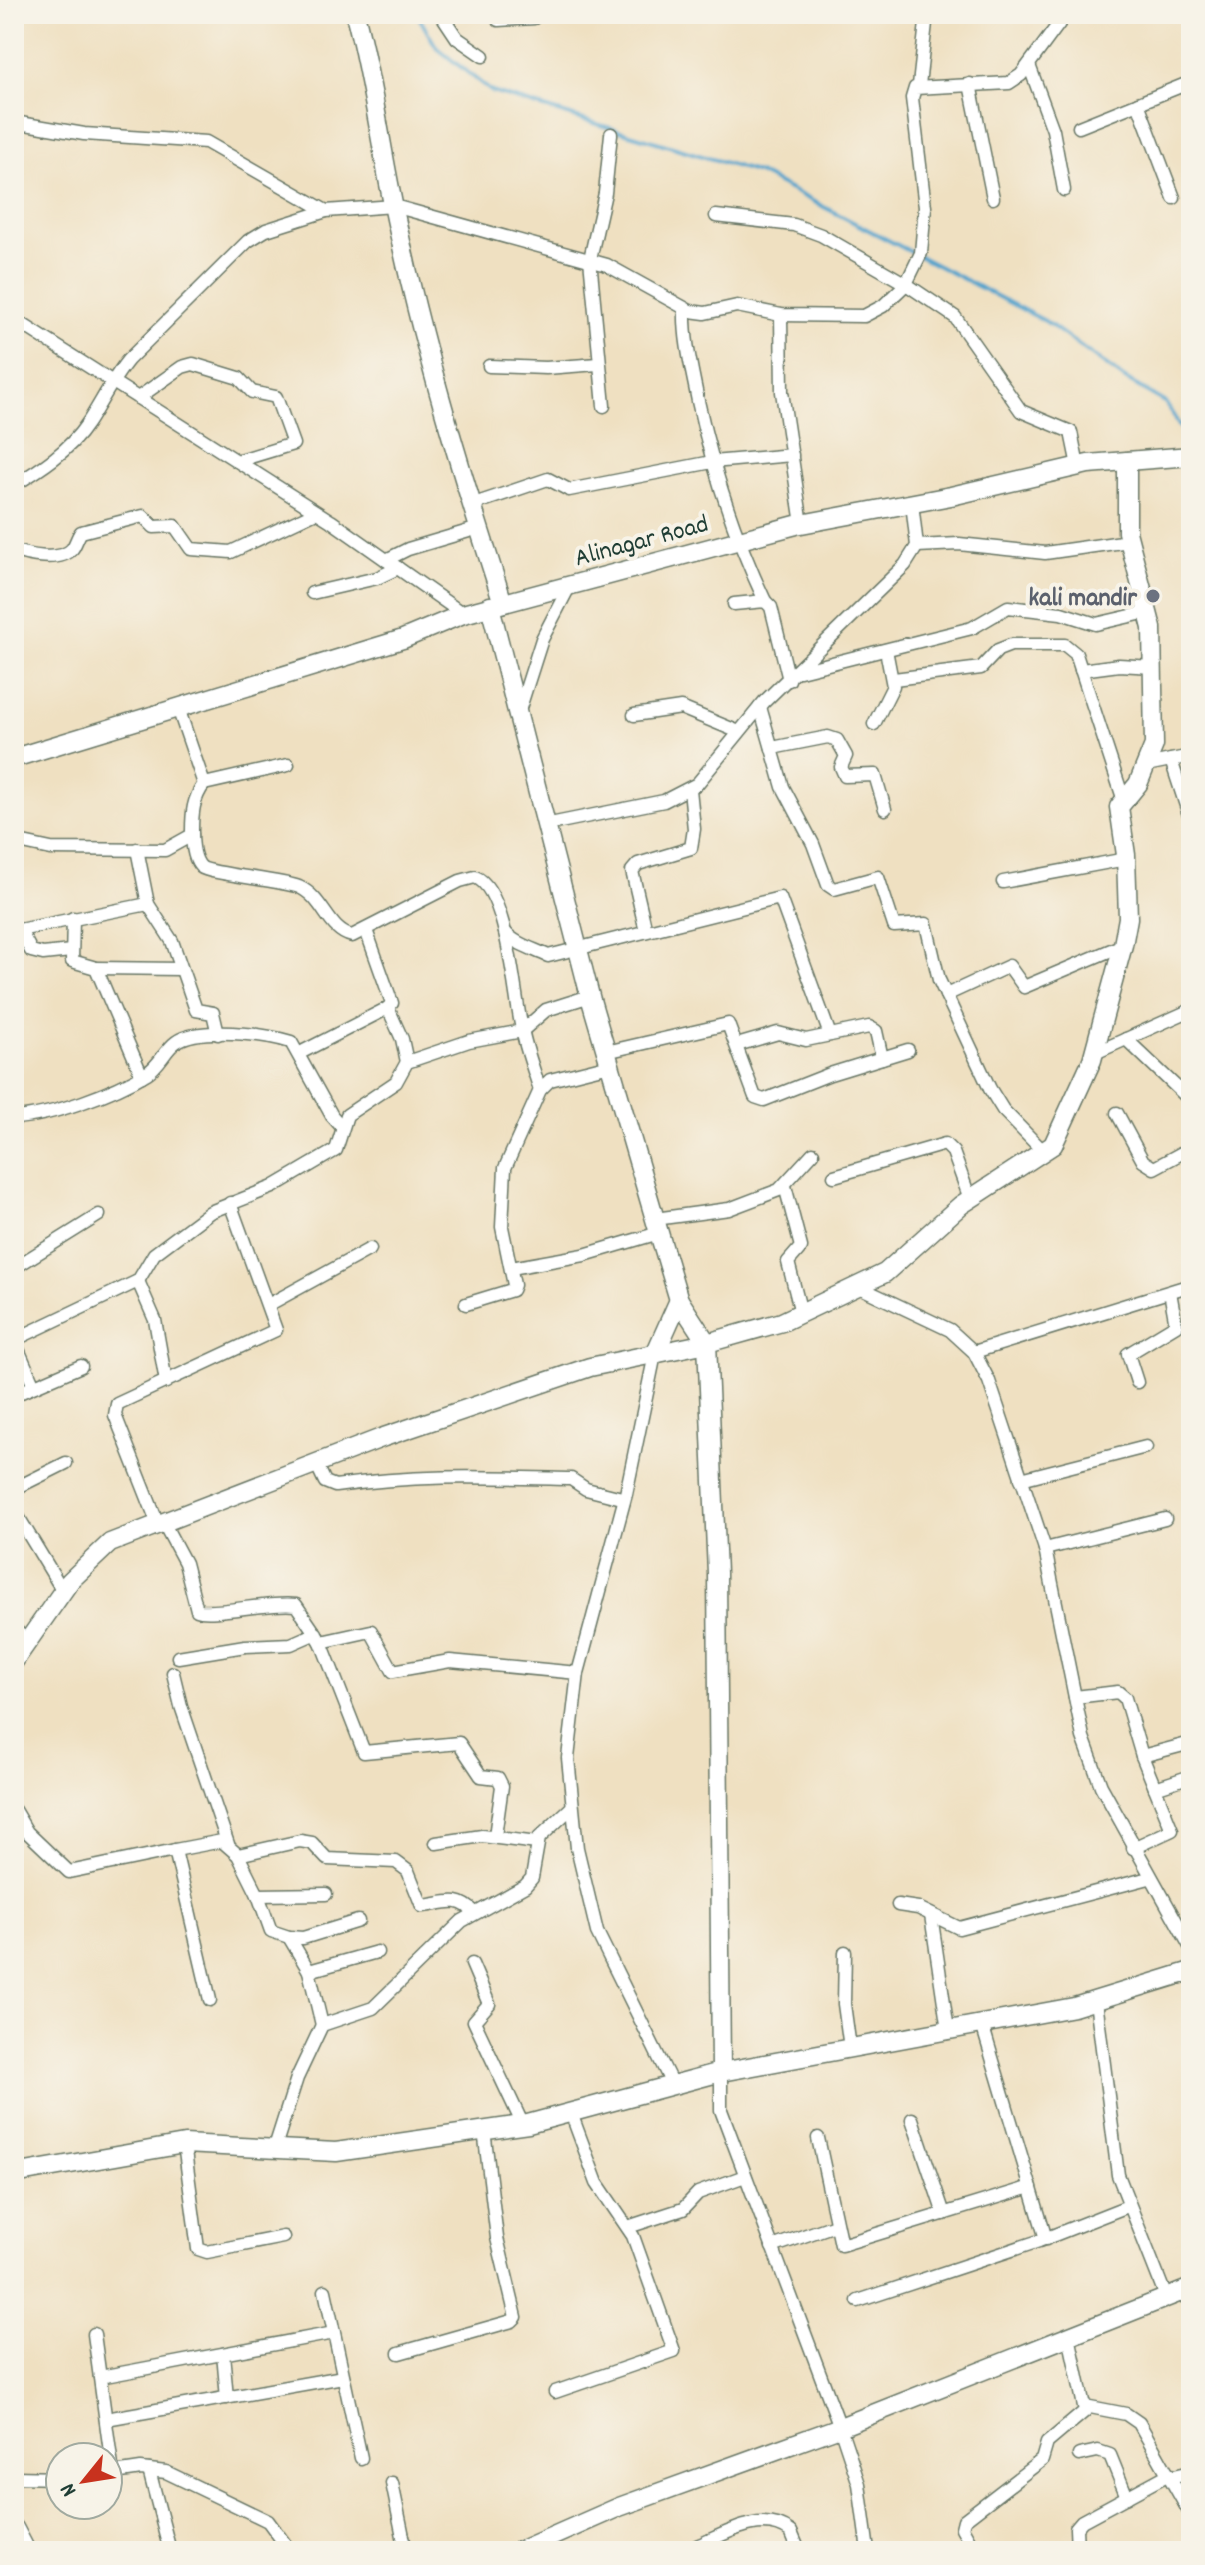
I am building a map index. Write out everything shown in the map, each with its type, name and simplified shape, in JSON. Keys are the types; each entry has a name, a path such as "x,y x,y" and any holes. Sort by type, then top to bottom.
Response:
{"street":[{"path":"355,14 368,62 394,206 429,361 479,528 518,714 590,996 679,1300 707,1343 717,1573 721,2110 859,2484 863,2550"},
{"path":"441,14 457,38 483,56"},
{"path":"493,14 498,20 534,18"},
{"path":"14,485 48,466 85,427 111,381 248,241 266,230 326,211 394,206 625,271 685,309 705,313 737,306 781,315 864,316 883,306 906,284 920,258 925,207 912,98 919,85 927,14"},
{"path":"919,85 1009,83 1029,65 1066,14"},
{"path":"1029,65 1053,130 1064,190"},
{"path":"1079,127 1191,82"},
{"path":"970,84 993,198"},
{"path":"1138,103 1174,198"},
{"path":"14,122 84,134 206,142 326,211"},
{"path":"604,406 590,259 605,193 611,134"},
{"path":"716,216 794,225 821,235 906,284 955,317 1021,411 1071,432 1078,466"},
{"path":"685,309 685,340 712,462 737,540 765,601 771,607 793,676"},
{"path":"781,315 780,374 802,524"},
{"path":"14,319 316,512 463,614"},
{"path":"138,398 182,367 193,364 239,378 252,392 276,397 293,444 237,461"},
{"path":"489,366 546,368 598,364"},
{"path":"471,505 548,479 569,490 712,462 792,455"},
{"name":"Alinagar Road","path":"14,758 403,639 496,604 737,540 1078,466 1191,456"},
{"path":"14,1661 63,1591 110,1543 316,1463 590,1367 707,1343 782,1322 885,1273 970,1199 1053,1145 1095,1053 1123,945 1128,918 1126,859 1119,807 1138,784 1154,745 1153,667 1148,612 1129,541 1127,461"},
{"path":"545,825 664,801 690,789 760,707 905,565 917,546 912,503"},
{"path":"14,550 51,556 63,554 73,548 81,532 143,516 154,527 175,526 191,549 231,552 316,512"},
{"path":"386,560 408,549 479,528"},
{"path":"917,546 959,544 1045,553 1129,541"},
{"path":"312,593 377,578 398,568"},
{"path":"518,714 542,639 570,585"},
{"path":"734,604 765,601"},
{"path":"793,676 972,628 1008,607 1061,613 1096,624 1148,612"},
{"path":"894,679 981,668 998,650 1011,645 1065,645 1076,654 1124,801"},
{"path":"874,724 894,679 886,650"},
{"path":"1081,670 1119,665 1153,667"},
{"path":"760,707 783,787 813,844 828,885 834,889 878,877 894,926 920,923 928,927 936,969 946,995 995,1099 1044,1152"},
{"path":"178,708 204,784 194,805 192,835 195,857 207,870 300,887 319,901 336,930 352,936 460,881 475,877 490,889 505,932 522,1031 540,1090"},
{"path":"634,715 681,708 739,732"},
{"path":"772,748 828,737 837,740 846,756 841,767 845,776 875,775 885,809"},
{"path":"1146,765 1191,756"},
{"path":"1171,760 1191,821"},
{"path":"204,784 288,765"},
{"path":"646,931 632,871 638,864 691,848 694,829 690,789"},
{"path":"14,841 51,849 165,850 192,835"},
{"path":"137,849 148,904 172,941 196,1010 213,1013 218,1034"},
{"path":"1003,882 1126,859"},
{"path":"505,932 512,940 531,945 548,956 780,898 830,1035"},
{"path":"71,951 43,954 31,951 17,930 148,904"},
{"path":"73,918 71,951 76,964 96,968 181,969"},
{"path":"34,1386 14,1340 138,1281 154,1254 210,1212 273,1187 336,1150 342,1136 341,1126 347,1115 396,1082 407,1062 402,1039 388,1008 390,996 366,930"},
{"path":"946,995 1009,966 1024,987 1123,945"},
{"path":"96,968 142,1076"},
{"path":"407,1062 469,1041 522,1031 546,1010 590,996"},
{"path":"300,1053 388,1008"},
{"path":"1095,1053 1191,1010"},
{"path":"466,1304 512,1290 511,1268 502,1227 505,1168 540,1090 550,1080 608,1058 724,1023 728,1024 760,1100 908,1050"},
{"path":"737,1045 784,1032 806,1040 873,1028 882,1058"},
{"path":"14,1118 50,1114 142,1076 185,1037 218,1034 291,1042 300,1053 332,1116 341,1126"},
{"path":"1126,1039 1191,1101"},
{"path":"1117,1113 1143,1161 1149,1166 1154,1168 1191,1148"},
{"path":"834,1176 945,1144 953,1152 970,1199"},
{"path":"511,1268 604,1250 657,1226 729,1209 785,1186 813,1153"},
{"path":"785,1186 801,1247 788,1262 801,1313"},
{"path":"230,1203 277,1325 272,1334 117,1404 114,1409 161,1523 185,1563 197,1610 211,1613 257,1604 296,1605 318,1637 364,1752 448,1742 464,1746 481,1776 501,1781 495,1836"},
{"path":"14,1268 99,1215"},
{"path":"268,1305 370,1249"},
{"path":"138,1281 155,1320 166,1382"},
{"path":"974,1352 1191,1285"},
{"path":"857,1286 950,1330 974,1352 989,1381 1045,1549 1083,1737 1101,1786 1149,1878 1191,1948"},
{"path":"1137,1382 1128,1354 1176,1325 1170,1292"},
{"path":"673,2086 597,1932 571,1808 568,1758 578,1673 655,1354 679,1300"},
{"path":"14,1395 81,1366"},
{"path":"1021,1479 1146,1447"},
{"path":"14,1489 66,1463"},
{"path":"316,1463 325,1482 335,1486 403,1476 571,1479 586,1489 622,1498"},
{"path":"14,1510 63,1591"},
{"path":"1045,1549 1165,1519"},
{"path":"14,1628 27,1642"},
{"path":"178,1657 373,1632 393,1671 455,1661 578,1673"},
{"path":"173,1673 181,1706 228,1844 238,1855 258,1895 271,1931 303,1938 358,1921"},
{"path":"1075,1697 1122,1693 1142,1756 1172,1830 1133,1848"},
{"path":"1142,1756 1191,1743"},
{"path":"1155,1788 1191,1776"},
{"path":"322,2025 373,2008 455,1927 530,1881 537,1843 571,1808"},
{"path":"14,1810 27,1832 69,1872 211,1841 228,1844"},
{"path":"436,1843 495,1836 537,1843"},
{"path":"238,1855 300,1841 312,1843 331,1860 396,1862 408,1871 422,1906 454,1899 466,1904 475,1913"},
{"path":"175,1850 210,2000"},
{"path":"898,1905 918,1908 959,1928 1149,1878"},
{"path":"258,1895 326,1894"},
{"path":"931,1915 948,2030"},
{"path":"274,2150 297,2078 322,2025 309,1971 289,1937"},
{"path":"309,1971 377,1952"},
{"path":"845,1952 844,2004 850,2048"},
{"path":"472,1964 489,2004 474,2021 523,2125"},
{"path":"14,2174 184,2144 336,2152 523,2125 721,2072 1096,2001 1191,1971"},
{"path":"1096,2001 1118,2175 1166,2297"},
{"path":"982,2024 1046,2239"},
{"path":"555,2392 674,2351 628,2227 597,2183 571,2113"},
{"path":"912,2119 944,2214"},
{"path":"399,2353 506,2323 516,2317 497,2238 484,2130"},
{"path":"818,2138 841,2245 1031,2187"},
{"path":"184,2144 198,2249 207,2252 283,2237"},
{"path":"628,2227 683,2209 698,2193 745,2176"},
{"path":"858,2301 1046,2239 1128,2206"},
{"path":"772,2247 835,2225"},
{"path":"519,2551 643,2497 840,2427 1191,2288"},
{"path":"325,2291 361,2458"},
{"path":"100,2377 334,2333"},
{"path":"94,2334 108,2441"},
{"path":"975,2551 962,2528 964,2520 1042,2460 1047,2443 1082,2414 1085,2406 1069,2336"},
{"path":"223,2354 227,2398"},
{"path":"106,2419 343,2377"},
{"path":"1085,2406 1133,2417 1144,2429 1191,2515"},
{"path":"1079,2455 1098,2451 1110,2455 1127,2497"},
{"path":"149,2470 170,2551"},
{"path":"124,2473 166,2472 268,2521 290,2551"},
{"path":"1073,2550 1079,2523 1170,2476 1191,2472"},
{"path":"14,2477 44,2478"},
{"path":"392,2483 406,2551"},
{"path":"693,2551 697,2546 735,2530 765,2522 791,2532 799,2551"},
{"path":"14,2528 26,2551"}],"waterway":[{"path":"417,14 437,48 492,92 758,173 1045,321 1125,379 1165,402 1191,445"}],"place":[{"name":"kali mandir","path":"1153,596"}]}
